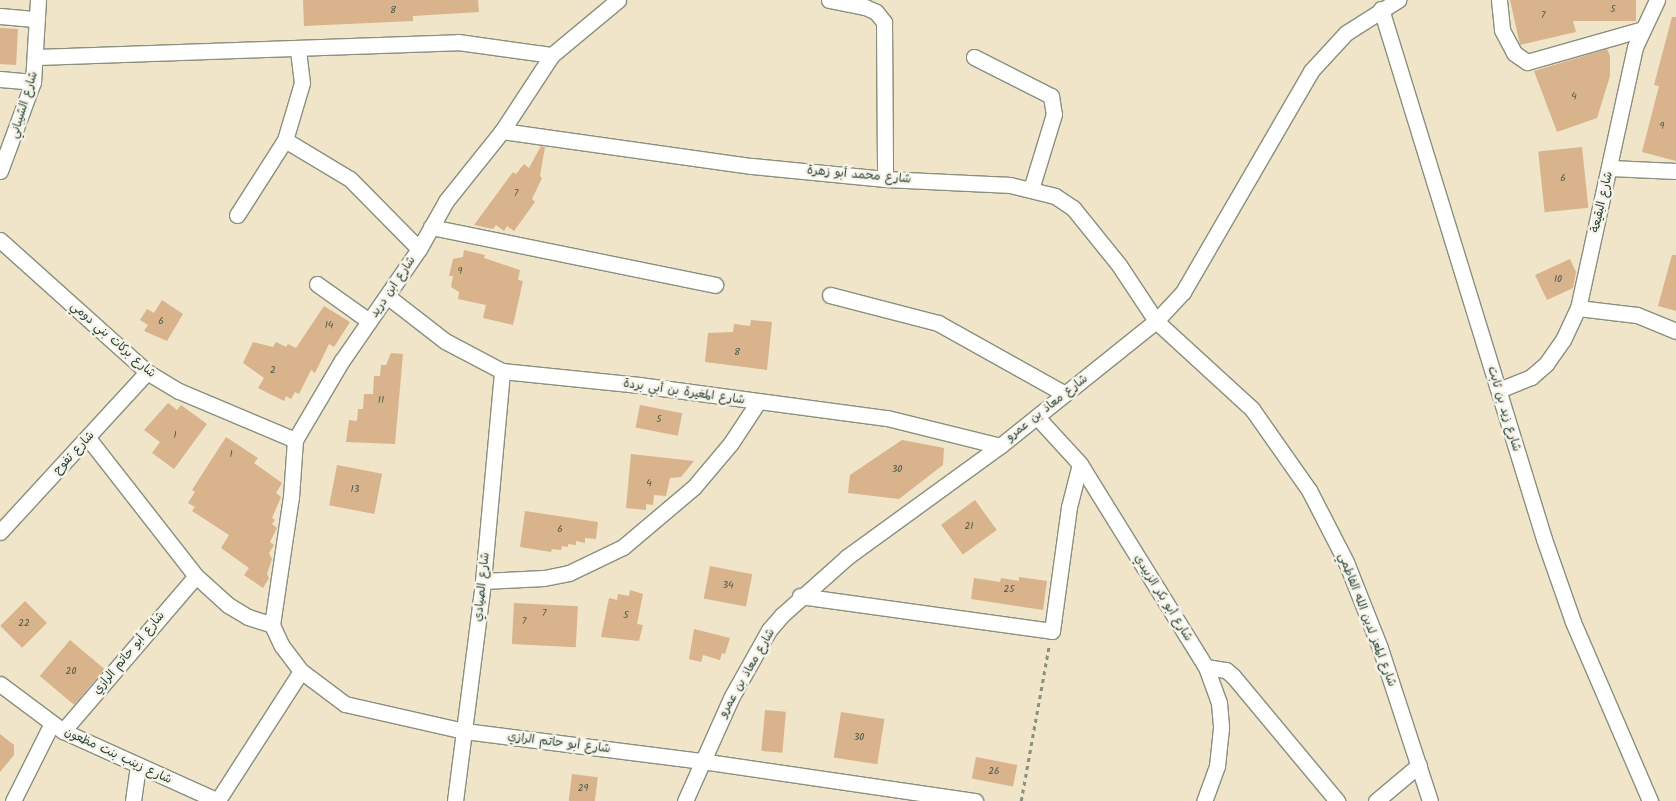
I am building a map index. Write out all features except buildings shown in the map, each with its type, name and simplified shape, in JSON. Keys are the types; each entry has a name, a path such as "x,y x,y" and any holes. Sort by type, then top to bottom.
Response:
{"street":[{"name":"شارع ابن دريد","path":"272,624 291,497 296,440 369,321 419,249 461,180 502,131 552,54 618,0"},
{"path":"829,0 876,12 884,22 886,32 885,180"},
{"name":"شارع معاذ بن عمرو","path":"685,801 701,761 760,646 800,596 847,557 1000,446 1156,320 1183,292 1310,72 1346,34 1380,9 1398,0"},
{"path":"1499,0 1502,30 1514,52 1527,62 1643,29"},
{"name":"شارع البقيعة","path":"1499,390 1531,377 1546,364 1563,340 1578,308 1635,47 1657,0"},
{"path":"0,16 36,6"},
{"name":"شارع الشيباني","path":"0,171 5,150 33,82 37,57 36,6"},
{"name":"شارع زيد بن ثابت","path":"1380,9 1573,622 1650,801"},
{"path":"37,57 298,50 458,42 552,54"},
{"path":"237,214 286,140 302,83 298,50"},
{"path":"974,57 1051,96 1054,114 1031,189"},
{"path":"0,79 33,82"},
{"name":"شارع محمد أبو زهرة","path":"502,131 752,166 885,180 955,181 1031,189 1055,196 1073,208 1119,265 1156,320"},
{"path":"286,140 350,179 419,249"},
{"path":"1610,168 1676,170"},
{"path":"431,228 715,285"},
{"name":"شارع بركات بني دومي","path":"0,240 147,372 180,391 296,440"},
{"path":"317,284 369,321"},
{"path":"830,295 938,323 1065,394"},
{"name":"شارع المغيرة بن أبي بردة","path":"387,296 445,341 502,372 639,385 887,418 1000,446"},
{"path":"1578,308 1637,315 1676,331"},
{"name":"شارع المعز لدين الله الفاطمي","path":"1156,320 1252,409 1309,490 1346,562 1374,630 1430,801"},
{"name":"شارع تفوح","path":"0,532 147,372"},
{"name":"شارع الصيادي","path":"455,801 484,581 502,372"},
{"path":"484,581 544,578 569,573 623,547 694,487 731,443 758,402"},
{"name":"شارع أبو بكر الزبيدي","path":"1037,417 1080,464 1206,667 1219,703 1221,728 1217,766 1204,801"},
{"path":"88,438 196,576 228,605 248,617 272,624"},
{"path":"800,596 1052,631 1069,507 1080,464"},
{"name":"شارع أبو حاتم الرازي","path":"13,801 58,727 196,576"},
{"name":"شارع أبو حاتم الرازي","path":"272,624 282,646 301,671 345,704 464,731 701,761 975,801"},
{"path":"1206,667 1222,668 1233,676 1337,801"},
{"path":"218,801 301,671"},
{"name":"شارع زينب بنت مظعون","path":"0,684 58,727 138,766 218,801"},
{"path":"1376,801 1419,765"},
{"path":"133,801 138,766"}],"path":[{"path":"1021,801 1052,631"}]}
